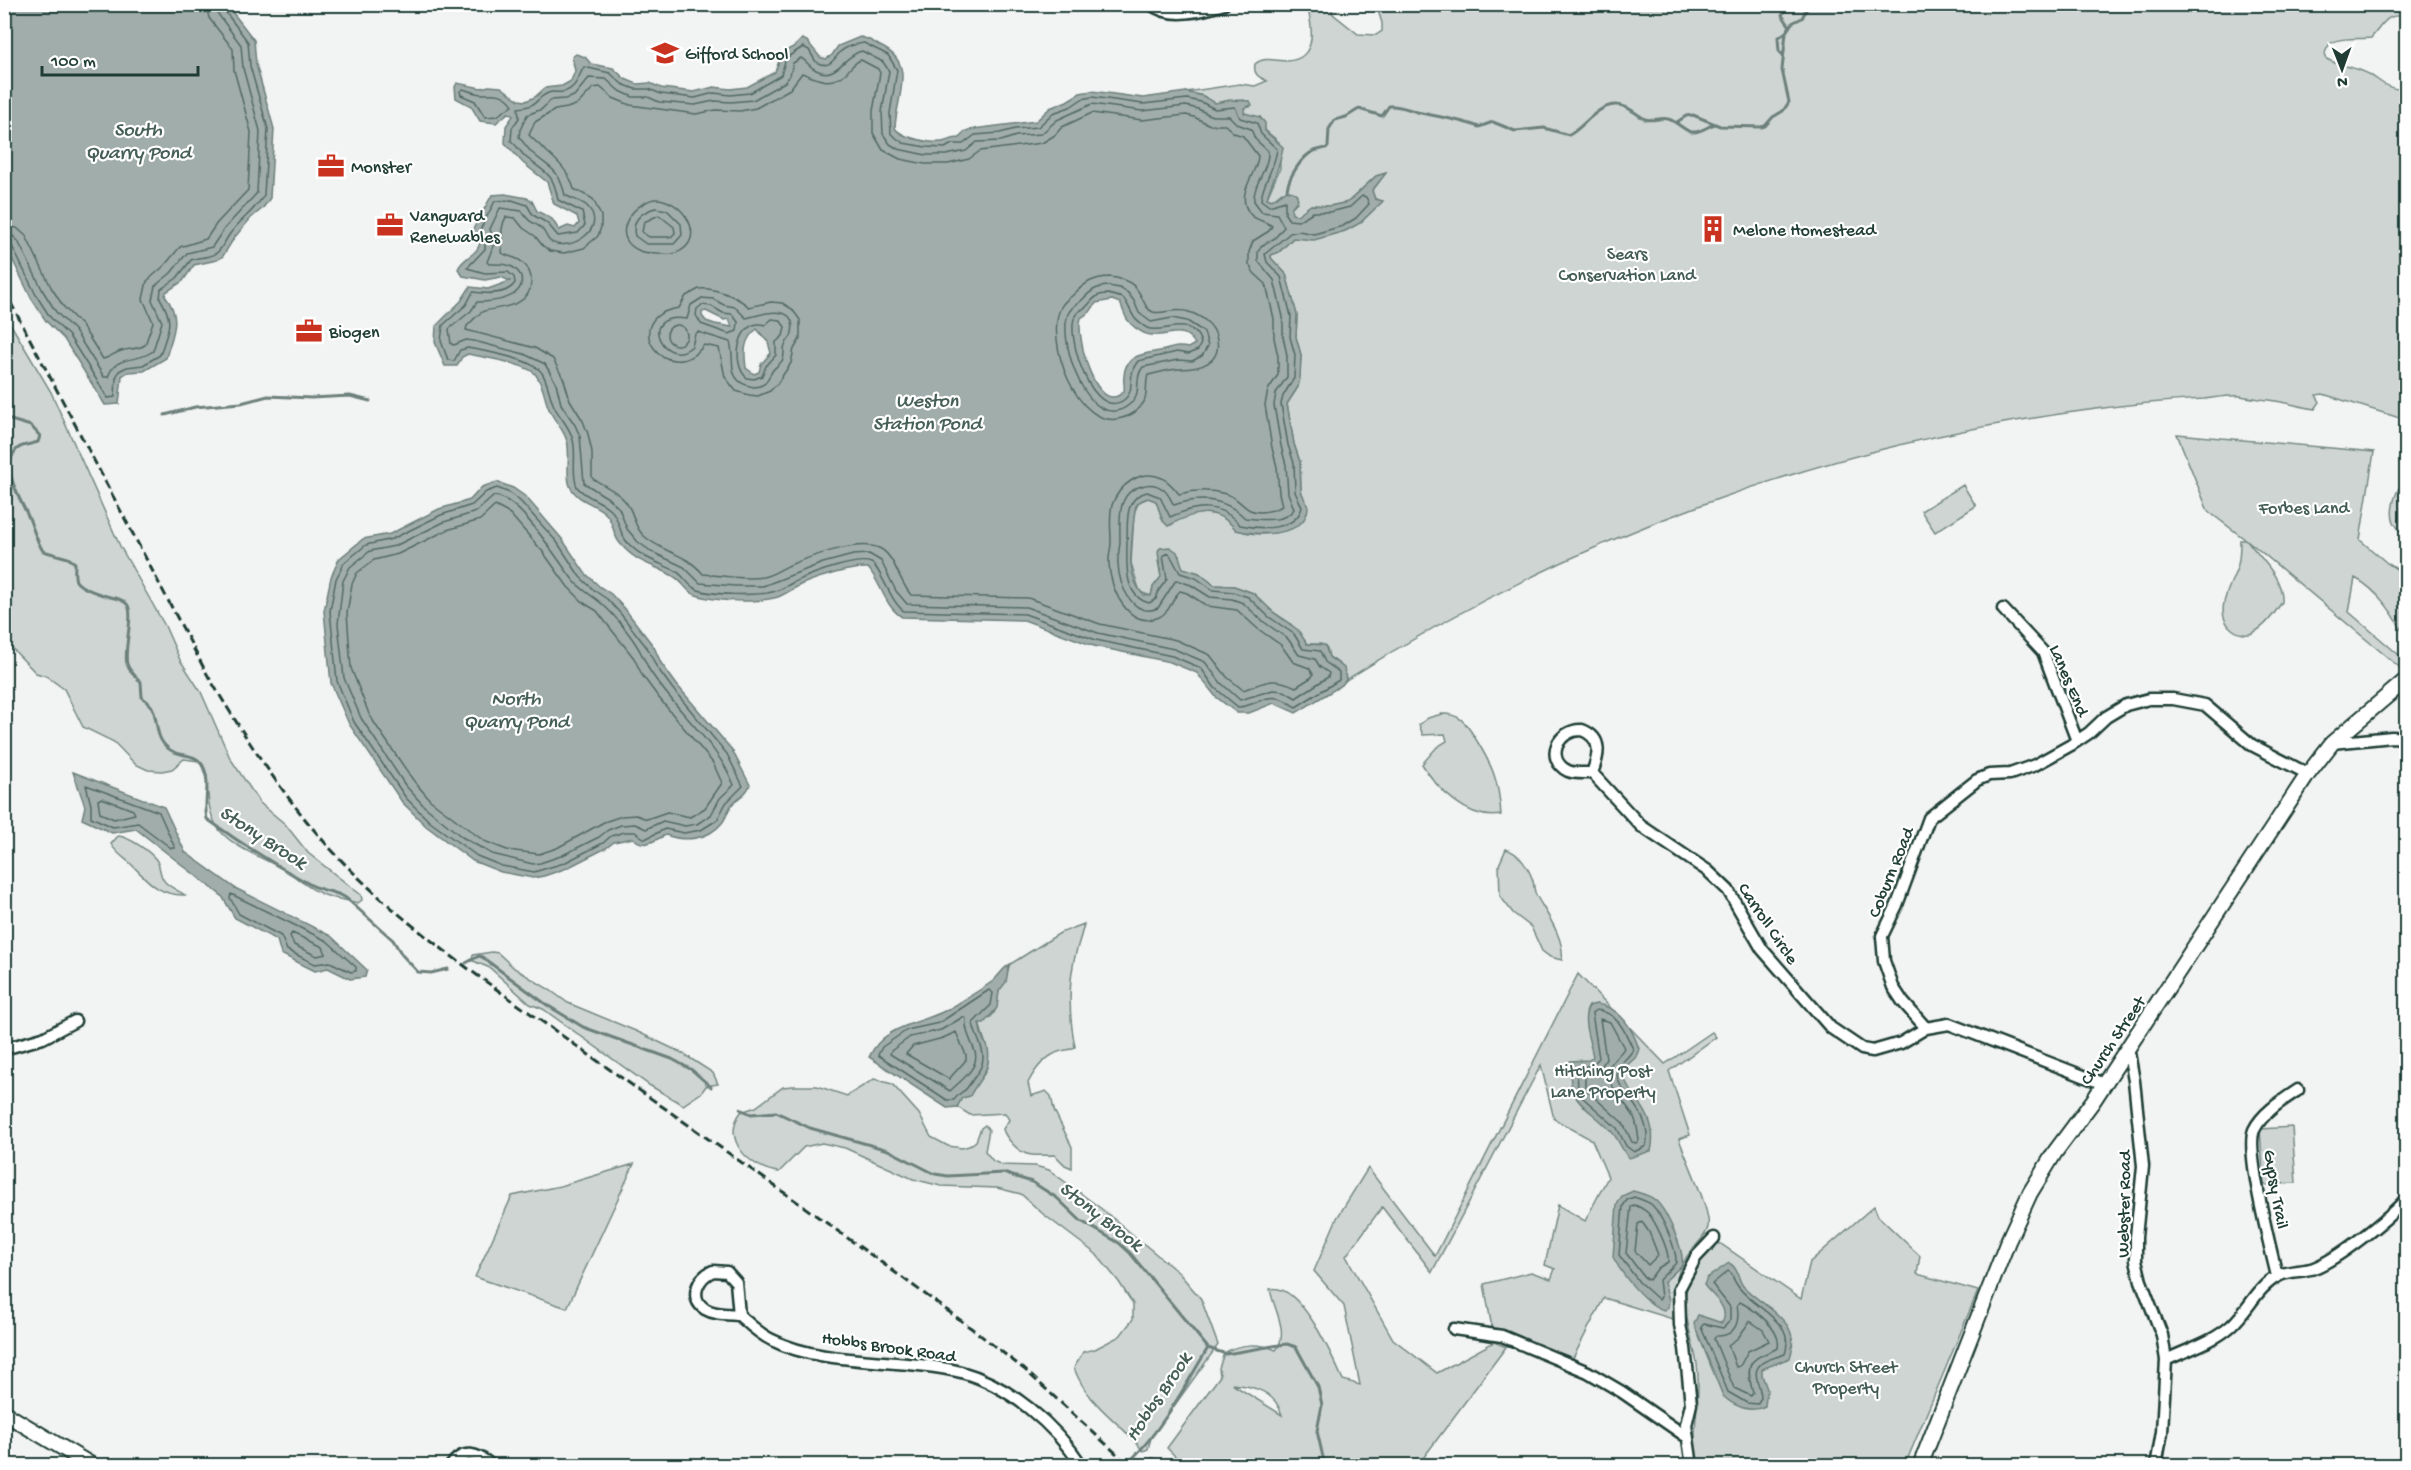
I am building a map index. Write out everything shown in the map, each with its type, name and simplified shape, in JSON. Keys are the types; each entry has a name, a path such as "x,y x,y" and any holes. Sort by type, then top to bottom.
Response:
{"street":[{"path":"1151,4 1165,12 1178,13 1224,4"},
{"name":"Lanes End","path":"2003,609 2043,652 2077,741"},
{"name":"Church Street","path":"1920,1466 2008,1241 2026,1201 2055,1152 2104,1084 2308,774 2332,743 2406,680"},
{"name":"Coburn Road","path":"1926,1028 1893,987 1884,961 1882,936 1897,905 1929,818 1977,780 1989,775 2010,774 2035,765 2077,741 2106,717 2126,705 2149,699 2173,699 2205,705 2252,745 2308,774"},
{"path":"1581,730 1596,740 1598,754 1592,773 1573,772 1559,763 1557,746 1564,734 1581,730"},
{"path":"2332,743 2392,737 2406,738"},
{"name":"Carroll Circle","path":"1592,773 1641,826 1708,871 1728,890 1762,949 1831,1028 1862,1049 1873,1051 1901,1043 1926,1028"},
{"path":"4,1049 43,1038 75,1021"},
{"path":"1926,1028 1949,1024 2104,1084"},
{"name":"Webster Road","path":"2128,1047 2143,1166 2136,1260 2141,1281 2162,1335 2166,1360 2162,1432 2156,1466"},
{"name":"Gypsy Trail","path":"2277,1276 2257,1187 2252,1141 2254,1130 2272,1108 2298,1090"},
{"path":"2166,1360 2214,1340 2234,1324 2251,1300 2277,1276 2316,1267 2356,1241 2397,1209 2406,1199"},
{"path":"1692,1466 1686,1425 1691,1404 1680,1325 1679,1288 1696,1257 1714,1238"},
{"path":"720,1270 732,1276 738,1288 739,1315 712,1312 700,1304 696,1290 702,1277 720,1270"},
{"name":"Hobbs Brook Road","path":"739,1315 765,1336 796,1349 819,1354 935,1367 982,1379 1002,1390 1041,1419 1071,1449 1082,1466"},
{"path":"1454,1329 1502,1336 1588,1372 1622,1392 1687,1437"},
{"path":"4,1413 93,1466"},
{"path":"451,1466 460,1456 470,1454 483,1458 492,1466"}],"green space":[{"name":"Sears Conservation Land","path":"1376,4 2406,5 2406,17 2389,18 2371,38 2335,41 2326,50 2325,58 2334,63 2357,69 2392,88 2406,89 2406,420 2323,394 2316,395 2320,402 2315,409 2271,400 2231,396 2096,409 1996,425 1898,445 1801,472 1706,503 1613,540 1521,582 1432,628 1346,680 1343,669 1329,657 1327,648 1321,644 1307,644 1290,623 1273,612 1253,593 1234,586 1214,585 1199,573 1182,568 1179,556 1158,561 1161,577 1153,587 1151,596 1140,592 1131,563 1134,513 1139,502 1148,498 1156,501 1163,521 1171,525 1189,515 1203,513 1224,517 1234,527 1249,533 1274,533 1297,525 1303,496 1300,462 1294,444 1287,404 1298,387 1301,355 1296,337 1297,315 1286,274 1271,258 1271,255 1279,252 1293,238 1309,240 1345,231 1360,223 1382,202 1375,199 1372,191 1385,174 1376,176 1348,202 1330,206 1311,205 1297,216 1291,214 1291,208 1297,202 1282,192 1272,200 1267,198 1280,168 1279,142 1265,130 1262,121 1242,111 1250,107 1244,100 1215,103 1203,96 1186,92 1240,84 1255,86 1267,81 1256,73 1255,64 1266,60 1297,59 1309,48 1311,31 1307,5 1331,5 1333,14 1358,34 1376,35 1382,31 1382,23"},
{"path":"4,313 51,392 120,546 165,626 180,660 201,692 230,758 260,803 285,824 308,853 361,895 362,900 358,903 318,892 282,868 228,839 215,823 212,815 205,776 199,761 184,759 172,769 162,771 148,770 135,764 114,742 83,727 64,689 46,676 36,673 5,641"},
{"name":"Forbes Land","path":"2177,434 2374,452 2360,540 2387,563 2406,575 2406,639 2385,604 2371,589 2355,578 2349,612 2406,661 2404,671 2247,540 2275,576 2282,593 2282,602 2268,621 2249,634 2238,633 2226,623 2223,607 2238,565 2240,540 2246,540 2208,511"},
{"path":"2406,480 2406,539 2394,522 2392,511 2396,493"},
{"path":"1963,485 1976,506 1935,532 1921,511"},
{"path":"1442,714 1453,715 1461,720 1480,746 1496,782 1501,815 1489,816 1465,808 1445,793 1422,764 1437,747 1447,741 1445,734 1423,735 1419,725 1428,718"},
{"path":"118,836 139,845 150,853 157,861 165,882 185,895 168,893 149,882 113,847 111,844"},
{"path":"1506,849 1519,857 1529,871 1536,895 1561,943 1562,960 1550,957 1542,951 1531,927 1513,913 1500,896 1499,865"},
{"path":"1084,924 1070,986 1075,1047 1055,1053 1045,1060 1028,1083 1031,1096 1046,1091 1051,1096 1054,1110 1072,1147 1072,1168 1065,1165 1055,1155 1030,1155 1015,1147 1003,1131 1009,1120 1005,1113 970,1115 957,1107 962,1097 973,1090 987,1068 987,1048 979,1022 987,1020 994,1012 1009,965 1060,933"},
{"path":"498,953 514,968 568,1003 682,1053 713,1073 718,1084 706,1086 701,1093 683,1105 649,1085 543,1009 530,1004 490,968 471,960 473,955"},
{"name":"Hitching Post Lane Property","path":"1578,974 1665,1064 1712,1032 1716,1037 1669,1071 1690,1135 1679,1139 1702,1197 1708,1220 1706,1234 1686,1258 1678,1274 1674,1301 1676,1320 1604,1298 1573,1358 1492,1328 1484,1284 1531,1272 1551,1279 1555,1269 1545,1265 1558,1205 1585,1221 1608,1177 1592,1140 1554,1119 1541,1065 1432,1272 1382,1207 1346,1256 1393,1339 1437,1373 1494,1342 1506,1347 1418,1465 1184,1465 1167,1448 1220,1376 1219,1368 1224,1353 1237,1347 1250,1345 1276,1350 1280,1343 1281,1328 1270,1289 1281,1290 1293,1297 1304,1308 1332,1355 1343,1380 1360,1385 1344,1306 1314,1271 1337,1218 1368,1168 1435,1256","holes":["1232,1384 1256,1389 1269,1396 1275,1401 1282,1415"]},
{"path":"874,1079 892,1084 919,1114 931,1137 948,1146 962,1148 969,1146 976,1141 981,1128 985,1125 989,1130 985,1151 993,1161 1002,1165 1035,1166 1049,1170 1103,1210 1179,1273 1201,1299 1218,1345 1151,1438 1148,1449 1143,1451 1096,1403 1087,1393 1074,1368 1083,1352 1095,1349 1120,1336 1133,1319 1133,1304 1119,1282 1096,1254 1043,1214 1021,1194 997,1188 941,1186 913,1179 845,1148 822,1143 804,1147 779,1172 768,1170 749,1159 736,1142 735,1122 741,1112 756,1107 783,1087 817,1086 847,1096"},
{"path":"2292,1127 2296,1183 2264,1185 2260,1129"},
{"path":"634,1164 567,1308 475,1277 512,1196 560,1186"},
{"name":"Church Street Property","path":"1874,1206 1878,1216 1920,1256 1917,1274 1978,1291 1905,1465 1697,1466 1695,1440 1698,1377 1685,1306 1687,1287 1695,1268 1718,1242 1801,1299 1810,1262"}],"water":[{"name":"South Quarry Pond","path":"5,4 227,5 254,40 256,64 274,129 270,198 234,238 223,256 217,260 194,265 183,281 166,292 165,296 174,312 175,319 166,358 144,371 128,372 122,376 119,404 105,405 64,339 46,321 31,298 5,244"},
{"name":"Weston Station Pond","path":"860,37 866,38 893,54 902,72 895,128 904,135 919,140 941,142 960,138 964,132 973,129 1036,121 1050,108 1080,93 1092,91 1143,98 1186,92 1203,96 1215,103 1230,100 1250,101 1252,105 1244,108 1244,113 1260,117 1265,123 1265,131 1283,147 1267,198 1272,200 1287,190 1296,193 1298,199 1291,208 1292,214 1297,215 1311,205 1330,206 1348,202 1376,176 1386,173 1372,191 1375,199 1383,201 1360,223 1345,231 1314,240 1293,238 1279,252 1271,255 1271,258 1286,274 1297,315 1296,337 1301,355 1300,379 1298,387 1287,404 1294,444 1300,462 1301,491 1308,507 1305,517 1299,525 1267,534 1236,530 1220,517 1204,513 1186,517 1168,526 1163,521 1156,501 1148,498 1136,506 1132,534 1133,576 1144,595 1151,596 1153,587 1161,577 1158,551 1160,548 1170,547 1177,552 1183,568 1199,573 1214,585 1234,586 1253,593 1273,612 1298,630 1307,644 1325,645 1329,657 1344,668 1346,680 1342,685 1296,713 1274,703 1249,713 1237,713 1216,697 1197,673 1170,662 1094,646 1024,620 902,617 891,607 868,568 853,569 826,576 769,599 726,600 696,595 676,578 639,560 626,550 615,535 605,513 573,491 569,481 567,441 549,409 541,383 532,371 515,364 468,354 462,357 457,366 445,366 435,342 436,326 461,301 470,287 488,289 510,281 501,277 485,280 463,276 458,269 479,245 480,240 473,236 472,231 492,195 505,194 527,198 532,201 537,211 552,219 559,230 568,226 575,228 579,223 577,216 554,204 547,182 523,163 505,143 506,126 512,114 508,113 496,123 480,121 471,106 456,98 457,83 481,88 501,87 519,100 526,101 545,88 562,86 571,81 575,71 572,57 576,54 585,57 591,64 613,68 625,79 637,84 650,83 661,88 694,92 714,87 730,89 747,87 775,72 782,53 802,39 807,41 820,57 826,59 838,46","holes":["1112,300 1120,303 1125,317 1135,328 1144,333 1149,335 1186,334 1195,344 1188,348 1174,348 1136,357 1125,369 1124,391 1114,397 1105,394 1090,372 1081,341 1081,318 1090,312 1096,303","706,311 724,320 729,319 732,327 706,321 702,316 702,312","757,329 768,342 771,353 761,364 759,372 754,374 746,368 745,357 745,347 752,333"]},
{"name":"North Quarry Pond","path":"497,482 513,488 526,497 562,539 585,573 625,609 654,647 661,663 677,685 732,750 750,785 731,806 722,823 710,833 688,839 666,835 645,843 633,838 614,842 567,868 544,876 533,878 501,872 473,861 426,826 402,802 349,724 331,683 324,611 331,577 339,559 363,539 390,534 439,509 470,500 482,487"},
{"path":"73,772 164,807 185,852 235,888 331,936 367,970 365,977 350,979 328,968 315,971 281,954 277,940 235,918 222,896 136,829 112,833 82,819 85,806"},
{"path":"1009,965 1006,982 999,991 997,1008 984,1023 979,1023 989,1056 984,1074 970,1096 962,1098 957,1107 947,1108 869,1057 876,1045 885,1037 907,1025 954,1006 993,981"},
{"path":"1596,1004 1612,1009 1624,1019 1639,1049 1636,1057 1623,1069 1624,1077 1646,1113 1653,1137 1651,1151 1629,1158 1611,1131 1575,1096 1572,1087 1570,1061 1589,1060 1593,1057 1586,1018 1589,1006"},
{"path":"1633,1191 1655,1200 1674,1231 1681,1250 1682,1265 1664,1282 1669,1300 1668,1307 1664,1310 1649,1302 1642,1295 1613,1257 1617,1204 1622,1196"},
{"path":"1729,1263 1735,1268 1743,1286 1786,1324 1793,1345 1790,1358 1762,1369 1767,1389 1765,1406 1754,1409 1742,1408 1723,1396 1694,1324 1698,1315 1722,1323 1724,1312 1722,1307 1704,1285 1707,1278"}],"waterway":[{"path":"1789,4 1782,15 1789,25"},
{"path":"1783,55 1779,51 1778,38 1792,23 1802,18 1809,4"},
{"path":"1677,122 1686,116 1693,115 1720,126 1765,126 1783,111 1789,102 1782,70 1786,32"},
{"path":"1287,190 1300,162 1314,151 1328,147 1329,129 1335,120 1346,117 1359,109 1382,116 1389,106 1397,106 1479,127 1493,122 1515,131 1544,128 1569,135 1602,109 1615,105 1627,108 1648,120 1671,120 1689,132 1697,132 1714,124"},
{"path":"165,415 195,407 241,403 268,396 311,398 350,396 370,401"},
{"name":"Stony Brook","path":"4,418 31,426 40,436 38,442 18,448 10,465 16,492 43,551 68,558 75,563 75,579 78,584 127,604 130,615 126,650 127,664 141,682 142,697 152,707 164,745 173,752 197,759 204,768 207,780 207,819 271,862 315,887 346,898 393,940 402,955 418,972 431,973 448,969"},
{"name":"Stony Brook","path":"466,963 479,956 482,957 547,1005 583,1027 672,1059 692,1070 711,1087"},
{"name":"Stony Brook","path":"740,1109 751,1114 776,1112 810,1128 888,1150 935,1174 948,1176 1003,1173 1032,1182 1057,1198 1081,1221 1119,1243 1130,1253 1208,1348 1226,1354 1287,1344 1296,1347 1318,1387 1322,1405 1317,1431 1325,1466"},
{"name":"Hobbs Brook","path":"1131,1460 1163,1421 1208,1348"}],"railway":[{"path":"4,290 207,674 263,762 327,845 386,903 450,955 971,1328 1024,1369 1130,1466"}],"place":[{"name":"Gifford School","path":"665,53"},
{"name":"Monster","path":"331,166"},
{"name":"Vanguard Renewables","path":"390,225"},
{"name":"Melone Homestead","path":"1713,229"},
{"name":"Biogen","path":"309,331"}]}
